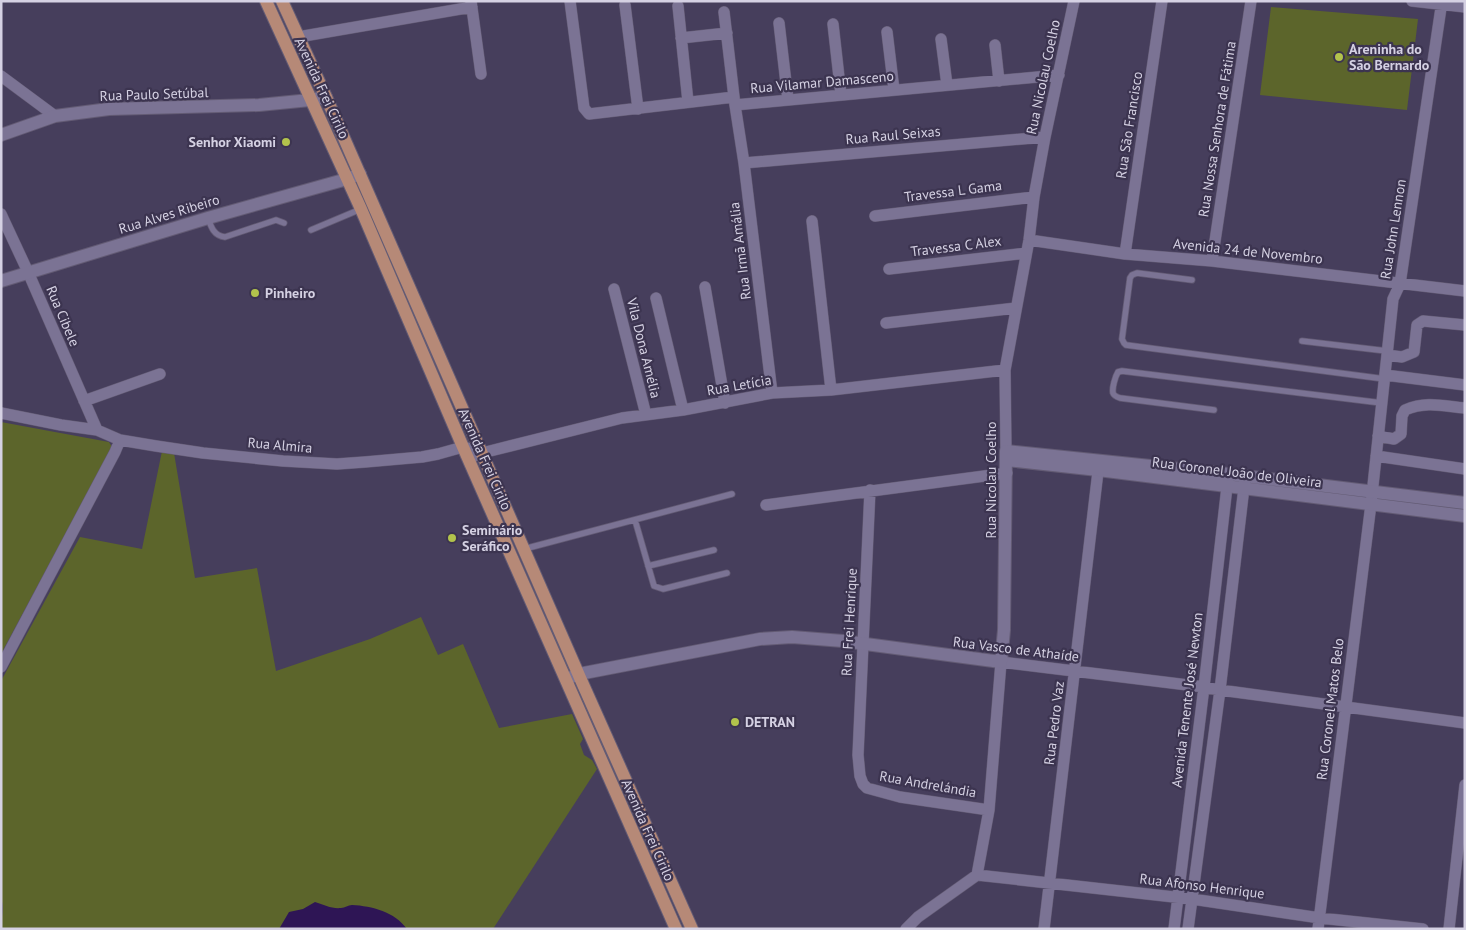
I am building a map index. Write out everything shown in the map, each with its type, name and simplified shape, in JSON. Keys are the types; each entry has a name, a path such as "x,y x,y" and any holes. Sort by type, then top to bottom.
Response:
{"main road":[{"name":"Avenida Frei Cirilo","path":"266,1 361,209 465,453 676,929"},
{"name":"Avenida Frei Cirilo","path":"282,1 692,929"}],"street":[{"name":"Rua Vilamar Damasceno","path":"570,1 584,108 587,113 638,109 688,102 788,100 1059,75"},
{"name":"Rua Nicolau Coelho","path":"977,875 989,810 1004,630 1005,370 1029,240 1034,197 1045,137 1074,1"},
{"name":"Rua São Francisco","path":"1125,254 1162,1"},
{"name":"Rua Nossa Senhora de Fátima","path":"1212,261 1251,1"},
{"path":"1412,1 1442,3 1465,8"},
{"name":"Rua John Lennon","path":"1372,498 1393,299 1400,284 1442,3"},
{"path":"298,37 472,4 481,74"},
{"path":"625,5 638,109"},
{"path":"678,6 688,102"},
{"name":"Rua Irmã Amália","path":"724,12 772,393"},
{"path":"779,23 788,100"},
{"path":"832,24 841,95"},
{"path":"887,32 894,90"},
{"path":"681,38 726,33"},
{"path":"941,39 947,85"},
{"path":"995,45 999,81"},
{"path":"1,76 55,116"},
{"name":"Rua Paulo Setúbal","path":"1,134 55,116 108,109 259,105 326,97"},
{"name":"Rua Raul Seixas","path":"744,163 1045,137"},
{"name":"Rua Alves Ribeiro","path":"1,281 360,174"},
{"name":"Travessa L Gama","path":"875,216 1034,197"},
{"name":"Rua Cibele","path":"1,214 97,430"},
{"path":"812,221 830,390"},
{"name":"Avenida 24 de Novembro","path":"1029,240 1125,254 1212,261 1465,290"},
{"name":"Travessa C Alex","path":"889,269 1026,253"},
{"path":"705,287 725,403"},
{"name":"Vila Dona Amélia","path":"614,289 646,415"},
{"path":"656,298 683,410"},
{"path":"886,323 1016,308"},
{"path":"1387,353 1402,357 1414,352 1417,325 1423,321 1465,325"},
{"name":"Rua Letícia","path":"482,453 622,418 683,410 772,393 830,390 1005,370"},
{"path":"84,402 160,374"},
{"path":"1385,377 1465,384"},
{"path":"1378,436 1394,438 1402,434 1402,416 1405,410 1413,407 1425,404 1465,408"},
{"name":"Rua Almira","path":"1,413 97,430 120,440 204,453 314,463 366,462 438,454 482,453"},
{"path":"1,666 120,440"},
{"name":"Rua Coronel João de Oliveira","path":"1006,456 1372,498 1465,516"},
{"path":"1376,456 1465,469"},
{"name":"Rua Pedro Vaz","path":"1044,929 1099,466"},
{"path":"766,505 870,490 1006,474"},
{"name":"Avenida Tenente José Newton","path":"1174,929 1228,480"},
{"path":"1188,929 1220,690 1245,482"},
{"name":"Rua Frei Henrique","path":"858,755 870,490"},
{"name":"Rua Coronel João de Oliveira","path":"1372,498 1465,503"},
{"name":"Rua Coronel Matos Belo","path":"1319,923 1372,498"},
{"name":"Rua Vasco de Athaíde","path":"565,679 579,674 760,640 792,636 1204,687 1465,723"},
{"name":"Rua Andrelándia","path":"858,755 860,776 867,788 900,797 989,810"},
{"path":"1449,929 1465,786"},
{"path":"906,929 919,923 977,875"},
{"name":"Rua Afonso Henrique","path":"977,875 1178,897 1319,923 1424,929"}],"lane":[{"path":"311,230 361,209"},
{"path":"208,218 216,234 225,238 276,220 284,223"},
{"path":"1192,280 1132,274 1122,339 1124,343 1126,345 1385,377"},
{"path":"1302,342 1387,353"},
{"path":"1214,410 1120,398 1113,392 1115,376 1118,372 1122,371 1382,403"},
{"path":"524,549 732,494"},
{"path":"635,520 654,586 663,589 727,573"},
{"path":"648,566 714,550"}],"green space":[{"name":"Areninha do São Bernardo","path":"1271,7 1418,19 1407,110 1260,95"},
{"path":"1,422 109,442 112,447 1,654"},
{"path":"162,451 174,453 195,578 257,568 276,671 370,639 421,617 438,655 463,644 499,728 572,714 583,739 580,744 584,755 592,760 597,769 493,929 1,928 3,909 1,899 1,681 80,537 142,549"}],"shaded area":[{"path":"315,902 334,908 352,905 382,911 396,918 407,929 279,929 289,912 303,909"}],"place":[{"name":"Areninha do São Bernardo","path":"1339,57"},
{"name":"Senhor Xiaomi","path":"286,142"},
{"name":"Pinheiro","path":"255,293"},
{"name":"Seminário Seráfico","path":"452,538"},
{"name":"DETRAN","path":"735,722"}]}
